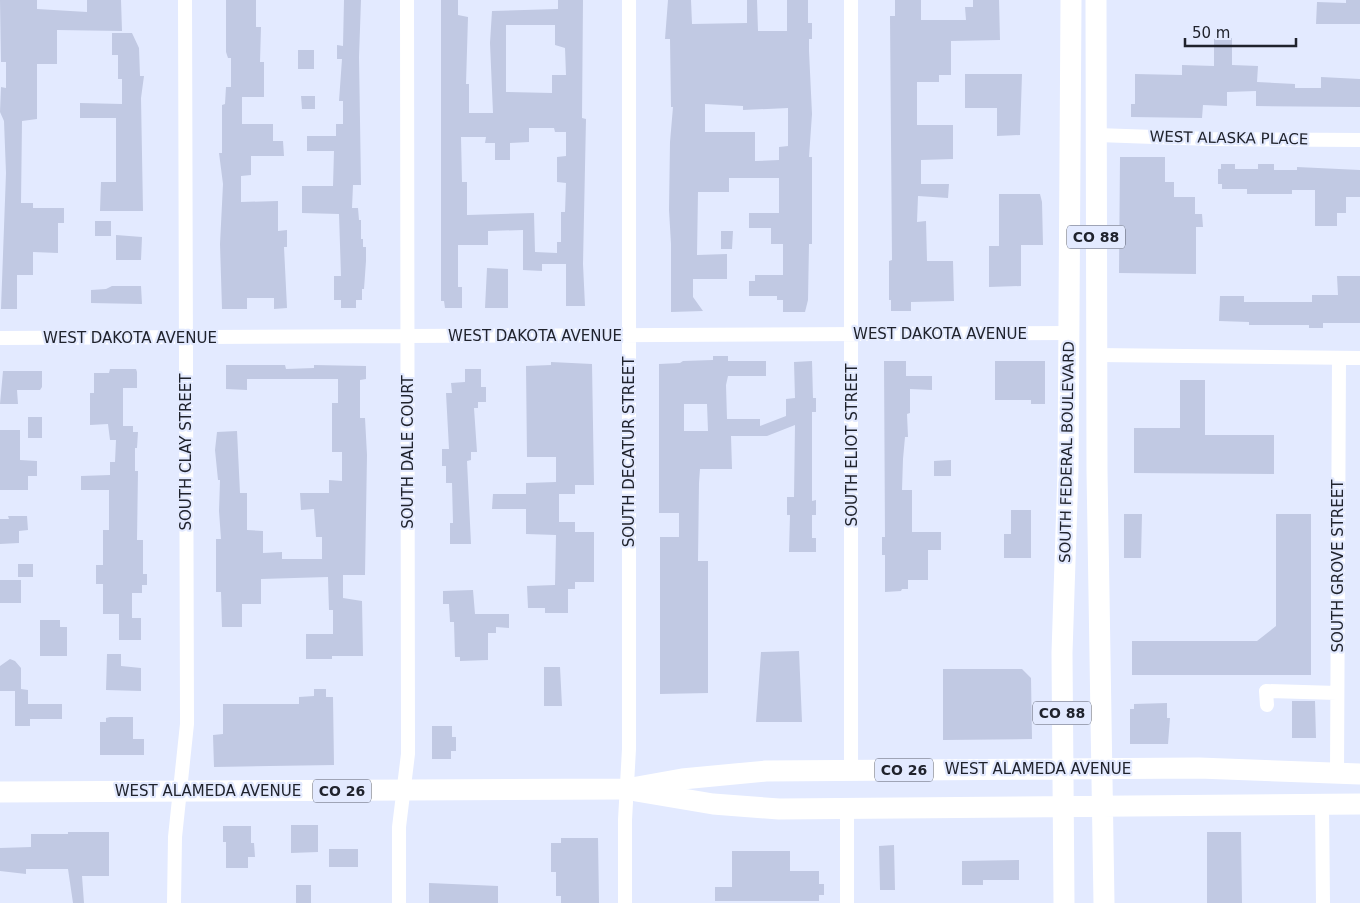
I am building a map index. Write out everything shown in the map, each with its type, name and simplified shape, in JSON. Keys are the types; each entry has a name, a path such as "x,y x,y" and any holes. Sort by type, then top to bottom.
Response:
{"main road":[{"name":"SOUTH FEDERAL BOULEVARD","path":"1064,903 1062,653 1070,333 1071,0"},
{"name":"SOUTH FEDERAL BOULEVARD","path":"1096,0 1097,471 1104,808 1104,903"},
{"name":"WEST ALAMEDA AVENUE","path":"0,792 626,789 720,774 851,770 1251,768 1360,774"},
{"name":"WEST ALAMEDA AVENUE","path":"626,789 678,800 719,805 847,809 1104,808 1360,804"}],"street":[{"name":"SOUTH CLAY STREET","path":"174,903 175,837 187,724 185,0"},
{"name":"SOUTH DALE COURT","path":"399,903 399,827 408,754 407,0"},
{"name":"SOUTH DECATUR STREET","path":"625,903 626,789 630,749 629,0"},
{"name":"SOUTH ELIOT STREET","path":"851,0 851,770"},
{"name":"WEST ALASKA PLACE","path":"1097,135 1212,139 1360,140"},
{"name":"WEST DAKOTA AVENUE","path":"0,338 1070,333"},
{"path":"1098,355 1360,358"},
{"name":"SOUTH GROVE STREET","path":"1337,774 1338,358"},
{"path":"1267,705 1266,691 1337,693"},
{"path":"1322,805 1322,903"},
{"path":"847,809 847,903"}],"building":[{"path":"0,0 37,0 37,9 87,12 87,0 121,0 122,31 57,30 57,64 37,64 37,119 22,121 21,203 33,203 33,208 64,208 64,223 58,223 58,253 33,252 33,275 17,275 17,309 1,309 6,173 4,121 0,112 1,87 6,88 6,62 1,62"},
{"path":"226,0 256,0 256,27 261,27 260,62 264,62 264,97 242,97 242,124 273,124 273,141 283,141 284,156 251,156 251,175 241,176 241,202 278,201 278,231 287,230 287,247 284,247 287,308 274,309 274,298 247,298 247,309 222,309 220,244 223,184 219,153 222,153 222,105 225,104 226,87 231,87 231,58 228,58 226,52"},
{"path":"344,0 361,0 359,57 361,185 353,185 352,208 358,208 359,220 361,220 361,239 363,239 363,247 366,247 366,261 362,300 356,300 356,308 341,308 341,300 334,300 334,276 341,276 339,214 302,213 302,186 333,186 334,151 307,151 307,136 336,136 336,124 343,124 343,101 339,101 342,59 337,59 337,45 343,46"},
{"path":"441,0 458,0 458,15 468,17 466,84 469,84 469,113 493,113 490,43 492,11 558,9 558,0 583,0 582,118 586,119 583,264 585,306 566,306 566,264 542,264 542,271 523,270 523,230 488,231 488,245 458,245 458,287 462,287 462,308 445,308 444,301 441,301","holes":["506,25 555,25 555,45 565,48 566,75 552,75 552,93 506,92","529,128 554,128 555,132 566,132 566,156 557,157 557,182 566,183 565,212 561,212 561,242 557,242 557,253 535,252 534,213 467,215 467,182 462,182 461,137 486,137 485,143 495,143 495,160 510,160 510,143 529,142"]},
{"path":"668,0 691,0 692,24 747,23 747,0 757,0 758,31 787,31 787,0 808,0 808,23 812,23 812,39 809,39 812,114 809,157 812,157 812,244 809,244 808,300 805,312 783,312 783,300 777,300 777,296 749,296 749,281 755,281 755,275 783,275 783,244 771,244 771,228 749,228 749,213 779,213 779,178 729,178 729,192 698,192 697,255 727,254 727,279 693,279 693,297 703,311 671,312 669,210 670,142 673,107 671,107 670,39 665,39","holes":["705,104 743,106 743,110 788,108 788,146 779,147 779,160 755,161 755,132 705,132"]},
{"path":"895,0 921,0 921,20 966,20 965,7 973,7 973,0 999,0 1000,40 951,41 951,75 939,75 939,82 917,82 917,125 953,125 953,159 921,160 921,184 949,184 948,198 918,196 917,222 926,221 927,261 953,261 954,301 911,302 911,311 891,311 891,300 889,300 889,261 892,260 890,16 895,16"},
{"path":"1346,0 1360,0 1360,24 1316,24 1317,2 1346,3"},
{"path":"112,33 132,33 139,48 140,76 144,76 141,98 143,211 100,211 101,182 116,182 116,118 80,118 80,103 122,104 122,79 118,79 118,55 112,55"},
{"path":"1232,38 1232,65 1258,66 1257,82 1295,84 1295,88 1321,88 1321,77 1360,79 1360,107 1256,106 1256,91 1227,92 1227,106 1203,105 1202,118 1131,117 1131,104 1135,104 1135,74 1182,75 1182,65 1214,66 1214,39"},
{"path":"298,50 314,50 314,69 298,69"},
{"path":"965,74 1022,74 1020,135 997,136 997,108 965,108"},
{"path":"301,96 315,96 315,109 302,109"},
{"path":"1120,157 1165,157 1165,182 1174,182 1174,197 1195,197 1195,214 1202,214 1203,227 1196,227 1196,274 1119,273"},
{"path":"1221,164 1235,164 1235,169 1258,169 1258,164 1274,164 1274,170 1297,170 1297,167 1360,170 1360,197 1346,197 1346,213 1337,213 1337,226 1315,226 1315,190 1292,190 1292,194 1247,194 1247,189 1222,189 1222,184 1218,184 1218,169 1221,169"},
{"path":"999,194 1040,194 1042,202 1043,245 1021,245 1021,286 989,287 989,246 999,246"},
{"path":"95,221 111,221 111,236 95,236"},
{"path":"721,231 733,231 732,249 721,249"},
{"path":"116,235 142,237 141,260 116,260"},
{"path":"487,268 508,269 508,308 485,308"},
{"path":"1337,276 1360,276 1360,323 1323,323 1323,328 1309,328 1309,325 1249,325 1249,322 1219,321 1220,296 1244,296 1244,302 1312,302 1312,295 1338,295"},
{"path":"112,286 141,286 142,304 91,303 91,290 106,289"},
{"path":"713,356 728,356 728,361 766,361 766,376 728,376 726,385 727,419 760,419 760,426 786,416 786,399 795,398 794,362 812,361 813,398 816,398 816,412 812,412 812,501 816,500 816,515 812,515 812,538 816,538 816,552 789,552 790,515 787,515 787,497 794,497 795,425 767,436 731,436 732,469 700,469 698,561 708,561 708,693 660,694 660,537 679,537 679,513 659,513 659,364 713,360","holes":["684,404 707,404 708,431 684,431"]},
{"path":"884,361 906,361 906,376 932,376 932,390 910,389 910,413 907,414 908,437 905,437 902,490 912,490 912,532 941,532 941,550 928,550 928,580 908,580 908,589 885,592 885,555 882,555 882,537 885,537"},
{"path":"995,361 1045,361 1045,404 1031,404 1031,400 995,400"},
{"path":"551,362 592,364 594,485 575,485 575,494 559,494 559,522 575,522 575,532 594,532 594,582 575,582 575,589 568,589 568,613 545,613 545,608 528,608 527,586 555,585 556,535 526,534 526,509 492,509 493,494 526,494 526,483 556,482 556,457 527,457 526,366 551,365"},
{"path":"226,365 285,365 286,369 314,368 314,365 366,366 366,379 360,380 360,418 365,418 367,455 365,575 343,575 343,598 362,601 363,656 332,656 332,659 306,659 306,634 333,634 333,610 329,610 328,577 261,579 261,604 242,604 242,627 222,627 221,592 216,592 216,539 221,539 219,511 220,480 218,480 215,450 217,432 237,431 240,493 247,493 247,530 263,531 263,553 282,552 282,559 322,559 322,537 316,537 314,509 301,510 300,493 329,493 329,480 342,481 342,452 332,452 332,403 338,403 338,379 247,379 247,390 226,389"},
{"path":"110,369 136,369 137,372 137,388 123,388 123,426 133,426 133,432 138,432 137,448 135,448 135,471 138,471 137,540 143,540 143,574 147,574 147,585 142,585 142,593 132,593 132,618 141,618 141,640 119,640 119,614 103,614 103,584 96,584 96,565 103,565 103,530 109,530 109,490 81,490 81,476 110,475 110,462 115,462 116,440 110,440 108,424 90,425 90,393 94,393 94,373 109,373"},
{"path":"465,369 481,369 481,387 486,387 486,402 478,402 478,408 474,408 477,452 471,452 471,460 467,461 471,544 450,544 450,523 453,523 452,483 446,483 446,466 442,466 442,449 449,449 446,393 452,393 451,383 465,382"},
{"path":"3,371 42,371 42,387 40,390 17,390 18,404 0,404"},
{"path":"1180,380 1205,380 1205,435 1274,435 1274,474 1134,473 1134,428 1180,428"},
{"path":"28,417 42,417 42,438 28,438"},
{"path":"0,430 20,430 20,460 37,461 37,476 28,476 28,490 0,490"},
{"path":"951,460 951,476 934,476 934,461"},
{"path":"1011,510 1031,510 1031,558 1004,558 1004,534 1011,534"},
{"path":"1124,514 1142,514 1141,558 1124,558"},
{"path":"1276,514 1311,514 1311,675 1132,675 1132,641 1257,641 1276,626"},
{"path":"8,516 27,516 28,530 19,531 19,543 0,544 0,519 9,519"},
{"path":"18,564 33,564 33,577 18,577"},
{"path":"0,580 21,580 21,603 0,603"},
{"path":"473,590 475,614 509,614 509,628 496,627 496,633 488,633 488,660 460,661 460,657 455,657 454,622 450,622 449,604 443,604 443,591"},
{"path":"40,620 60,620 60,627 67,627 67,656 40,656"},
{"path":"799,651 802,722 756,722 761,652"},
{"path":"107,654 121,654 121,666 141,668 141,691 106,690"},
{"path":"10,659 15,661 21,668 21,689 28,690 28,704 62,704 62,719 30,719 30,726 15,726 15,691 0,691 0,666"},
{"path":"544,667 560,667 562,706 544,706"},
{"path":"943,669 1022,669 1031,678 1032,739 943,740"},
{"path":"314,689 326,689 326,697 333,697 334,765 214,767 213,735 223,734 223,704 299,704 299,697 314,696"},
{"path":"1292,701 1315,701 1316,738 1292,738"},
{"path":"1167,703 1167,718 1170,718 1168,744 1130,744 1130,709 1134,709 1134,704"},
{"path":"133,717 133,739 144,739 144,755 100,755 100,722 106,722 106,718"},
{"path":"432,726 452,726 452,737 456,737 456,751 451,751 451,759 432,759"},
{"path":"291,825 318,825 318,852 291,853"},
{"path":"223,826 251,826 251,843 254,843 255,857 248,857 248,868 226,868 226,842 223,842"},
{"path":"68,832 109,832 109,876 82,876 84,903 73,903 68,869 26,869 26,874 0,871 0,848 31,847 31,834 68,834"},
{"path":"1207,832 1241,832 1242,903 1207,903"},
{"path":"561,838 598,838 599,903 561,903 561,896 556,896 556,872 551,872 551,843 561,843"},
{"path":"894,845 895,890 880,890 879,846"},
{"path":"329,849 358,849 358,867 329,867"},
{"path":"732,851 790,851 790,871 819,871 819,884 824,884 824,895 819,895 819,901 715,901 715,887 732,887"},
{"path":"1019,860 1019,880 983,880 983,885 962,885 962,861"},
{"path":"429,883 498,886 498,903 429,903"},
{"path":"296,885 311,885 311,903 296,903"}]}
